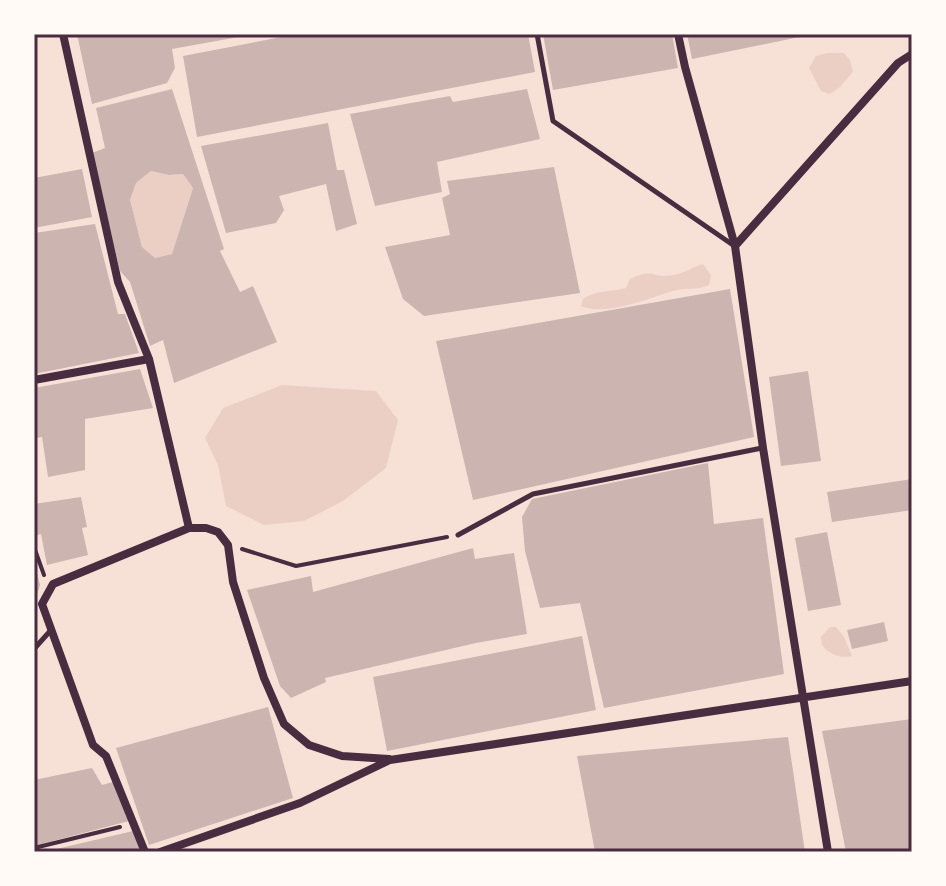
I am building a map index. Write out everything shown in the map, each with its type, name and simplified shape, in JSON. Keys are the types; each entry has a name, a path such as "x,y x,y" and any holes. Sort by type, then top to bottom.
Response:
{"street":[{"path":"63,34 118,282 149,359 189,528"},
{"path":"678,34 735,246 763,448 828,852"},
{"path":"735,246 898,63 912,54"},
{"path":"34,380 149,359"},
{"path":"145,852 106,756 93,745 42,604 53,584 189,528 218,532 228,545 233,582 264,678 284,724 309,745 342,756 390,760 912,681"},
{"path":"160,852 300,803 390,760"}],"lane":[{"path":"537,34 553,121 735,246"},
{"path":"458,535 533,494 763,448"},
{"path":"34,649 51,629"}],"path":[{"path":"228,545 296,566 458,535"},
{"path":"34,547 49,591"},
{"path":"34,848 134,824"}],"shaded area":[{"path":"844,53 850,60 853,72 830,94 821,91 809,68 816,56"},
{"path":"151,171 183,174 193,188 172,254 155,258 142,247 130,200 136,183"},
{"path":"703,264 711,275 709,285 704,287 678,290 614,308 581,306 588,296 626,288 630,279 638,276 673,275"},
{"path":"282,385 376,391 398,420 386,468 343,501 304,521 264,525 226,506 218,465 205,438 223,408"},
{"path":"830,627 836,627 844,637 852,656 835,655 822,645 821,637"}],"building":[{"path":"77,34 244,36 172,49 175,68 167,83 92,104"},
{"path":"297,34 528,34 535,72 197,137 183,56"},
{"path":"543,34 672,34 678,68 553,90"},
{"path":"687,34 809,34 809,35 692,59"},
{"path":"172,89 224,249 220,251 240,292 253,286 277,342 174,383 163,340 150,346 130,282 120,271 92,153 105,148 96,108","holes":["151,171 183,174 193,188 172,254 155,258 142,247 130,200 136,183"]},
{"path":"527,89 540,139 437,162 442,192 375,206 350,114 450,96 453,102"},
{"path":"328,123 337,170 344,170 357,224 336,231 326,184 279,196 284,210 276,223 226,233 201,146"},
{"path":"554,167 580,293 424,316 403,299 385,247 450,235 442,198 450,194 447,181"},
{"path":"82,169 92,217 34,228 34,178"},
{"path":"95,224 118,314 125,314 139,353 34,374 34,233"},
{"path":"730,289 754,437 473,500 436,341"},
{"path":"140,369 153,408 85,419 85,470 48,477 42,437 36,438 34,429 34,388"},
{"path":"808,371 821,461 781,466 769,377"},
{"path":"708,463 714,524 763,518 784,674 604,708 580,603 540,608 525,551 522,517 532,499"},
{"path":"912,479 912,510 832,522 827,492"},
{"path":"81,497 87,527 82,528 88,555 47,565 41,534 34,536 34,504"},
{"path":"827,532 841,605 808,611 795,538"},
{"path":"473,548 475,559 514,553 527,634 325,678 326,682 291,698 280,686 247,590 311,576 313,592"},
{"path":"34,565 40,585 35,602"},
{"path":"884,622 888,641 852,649 847,630"},
{"path":"582,636 596,710 387,751 373,677"},
{"path":"268,707 293,798 149,845 116,748"},
{"path":"912,719 912,852 846,852 822,731"},
{"path":"788,737 805,852 595,852 577,756"},
{"path":"92,768 102,785 113,782 129,821 34,846 34,780"},
{"path":"133,831 142,852 48,852 48,851"}]}
